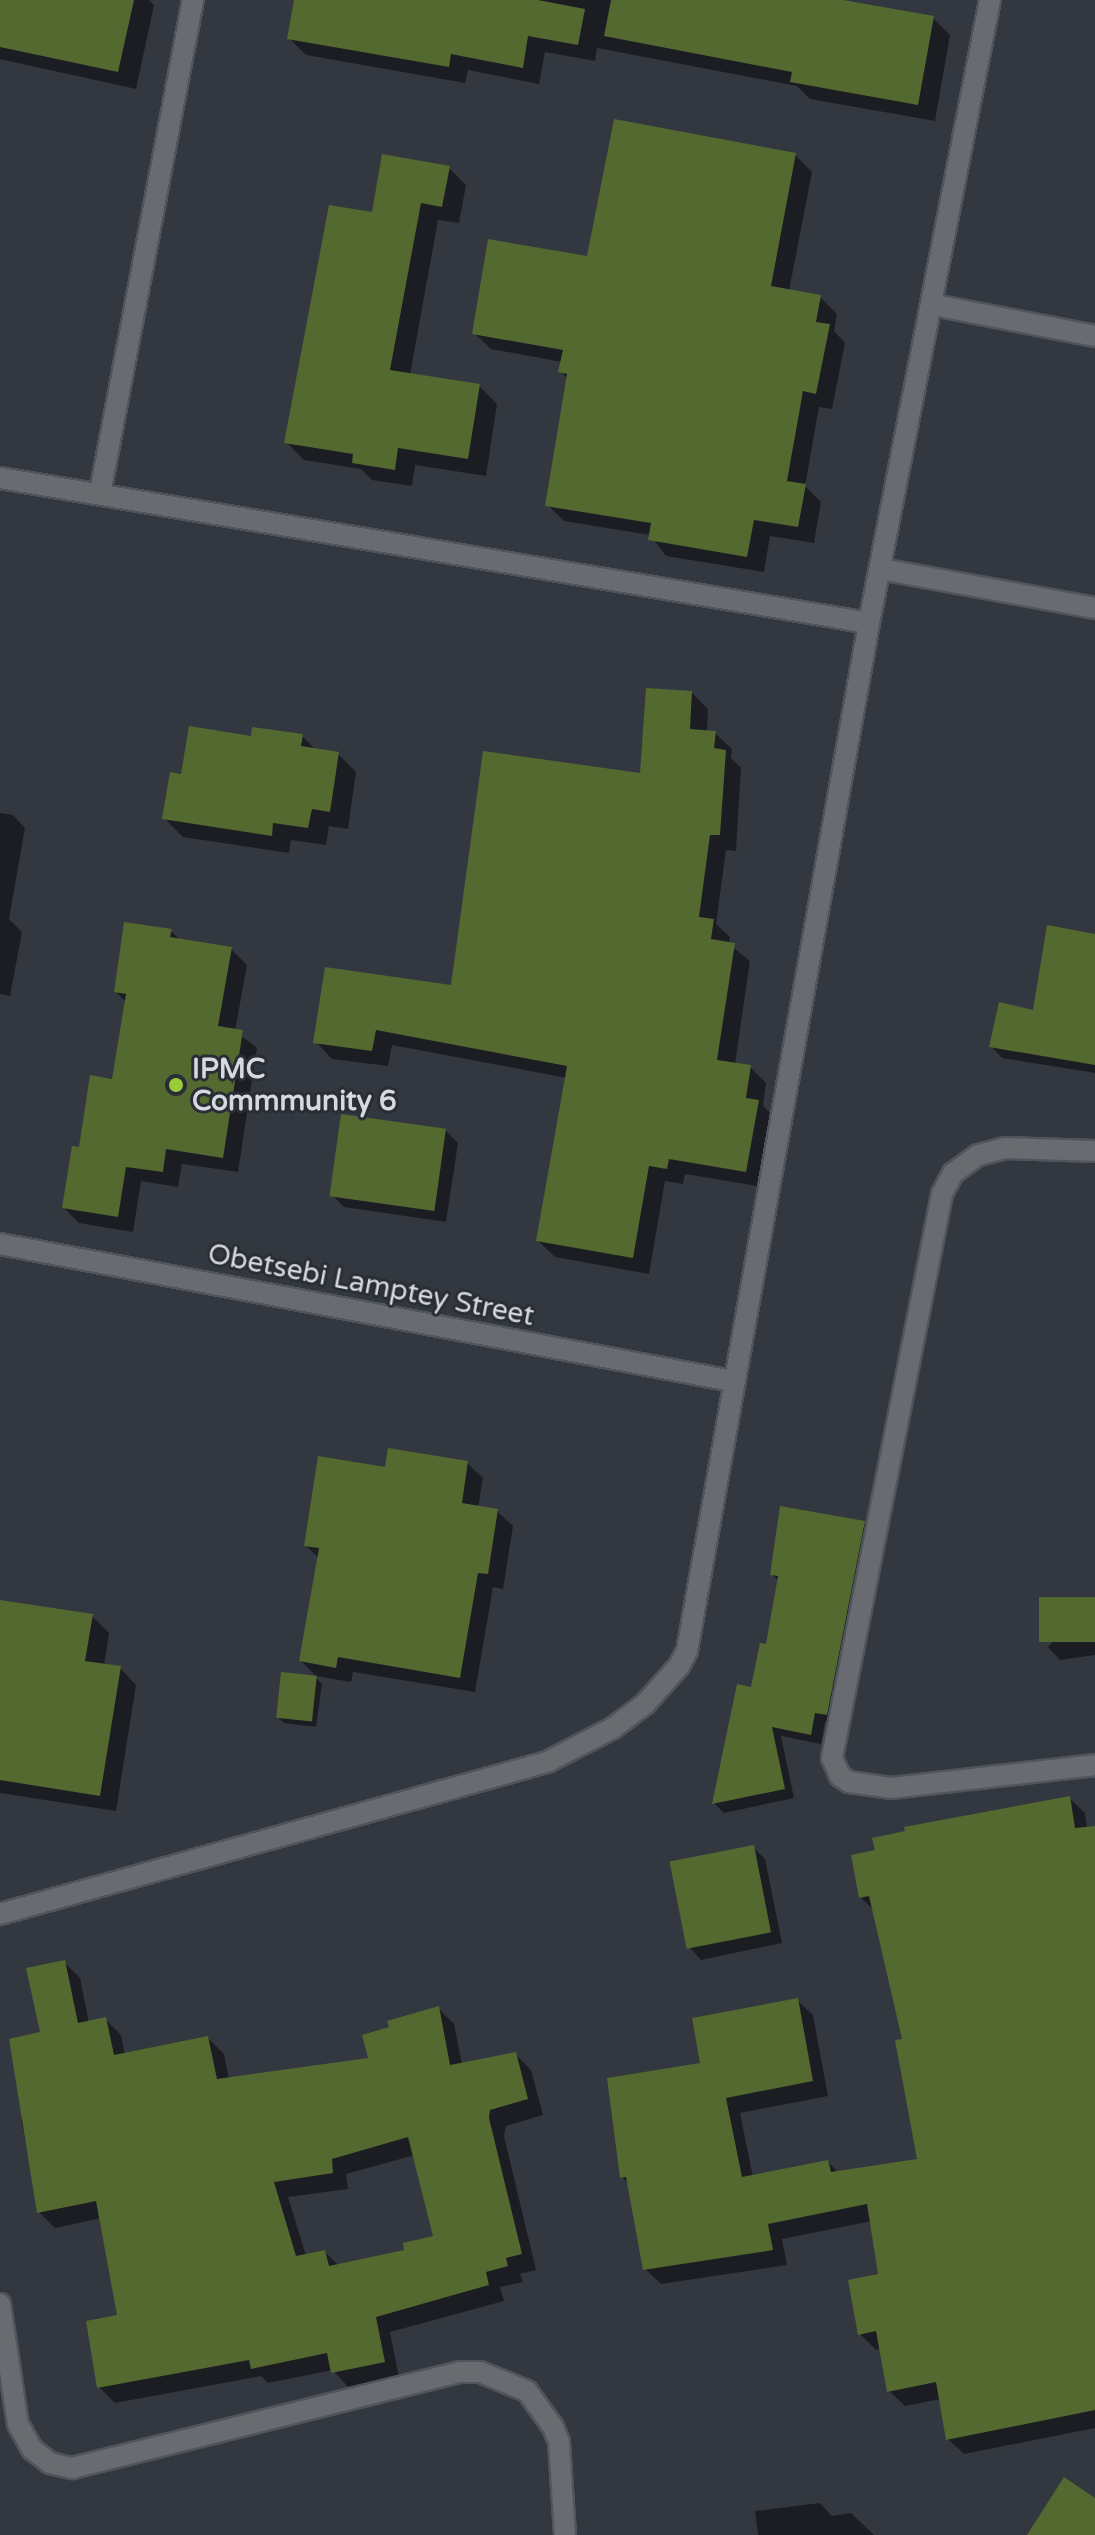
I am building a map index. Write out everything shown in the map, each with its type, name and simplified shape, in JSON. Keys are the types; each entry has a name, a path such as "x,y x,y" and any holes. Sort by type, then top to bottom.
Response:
{"street":[{"path":"100,493 193,0"},
{"path":"0,1914 547,1762 613,1728 668,1682 687,1651 732,1381 869,623 934,305 990,0"},
{"path":"934,305 1095,336"},
{"path":"0,478 869,623"},
{"path":"880,569 1095,608"},
{"path":"1095,1151 1005,1148 978,1155 953,1173 942,1194 832,1758 840,1776 849,1782 891,1788 1095,1765"},
{"name":"Obetsebi Lamptey Street","path":"0,1244 732,1381"},
{"path":"0,2304 18,2424 32,2449 50,2463 72,2468 460,2372 480,2372 527,2391 553,2427 559,2442 565,2535"}],"building":[{"path":"0,0 134,0 118,72 0,47"},
{"path":"294,0 538,0 585,9 578,45 528,36 523,68 451,54 449,67 287,39"},
{"path":"611,0 843,0 934,16 918,105 790,82 792,72 604,36"},
{"path":"614,119 796,153 771,286 821,295 816,322 830,324 816,394 803,391 787,481 806,484 798,527 754,520 747,557 648,540 651,523 545,506 567,374 558,372 563,350 472,334 488,239 587,256"},
{"path":"382,154 450,166 442,207 421,203 390,370 480,384 468,459 398,448 395,470 352,463 353,454 284,443 329,205 372,212"},
{"path":"646,688 692,691 690,729 716,731 714,748 726,750 720,835 710,835 699,917 714,919 711,939 735,943 717,1060 751,1065 746,1098 759,1100 746,1172 669,1159 667,1169 649,1166 633,1258 536,1241 567,1066 376,1030 372,1051 313,1043 325,967 451,985 483,751 640,773"},
{"path":"189,726 251,736 252,727 303,734 301,746 339,752 330,812 312,809 308,828 273,823 272,836 162,819 170,772 181,774"},
{"path":"124,922 172,929 170,937 232,947 218,1026 243,1030 223,1158 166,1149 163,1172 126,1167 118,1217 62,1208 72,1146 79,1147 90,1075 112,1079 126,994 114,992"},
{"path":"1047,925 1095,934 1095,1065 989,1047 999,1002 1033,1010"},
{"path":"341,1114 446,1129 434,1211 329,1196"},
{"path":"388,1448 468,1461 462,1503 498,1509 488,1574 478,1573 460,1678 338,1657 336,1668 299,1661 319,1548 304,1546 318,1456 385,1467"},
{"path":"780,1506 865,1521 827,1715 815,1713 811,1735 772,1727 785,1789 712,1804 737,1684 751,1687 760,1643 766,1644 778,1576 770,1575"},
{"path":"1039,1597 1095,1597 1095,1642 1039,1642"},
{"path":"0,1600 93,1614 85,1661 121,1666 100,1796 0,1780"},
{"path":"281,1672 317,1676 312,1722 276,1718"},
{"path":"1070,1796 1075,1828 1095,1826 1095,2410 946,2440 936,2382 887,2392 876,2331 858,2335 848,2280 878,2274 867,2204 768,2224 773,2250 643,2270 626,2177 620,2178 607,2078 700,2063 692,2018 798,1998 813,2081 726,2098 742,2177 828,2160 831,2172 917,2159 895,2040 902,2039 869,1896 859,1898 851,1855 875,1850 872,1838 905,1831 904,1827"},
{"path":"754,1845 771,1932 687,1949 670,1861"},
{"path":"65,1960 78,2023 106,2017 114,2055 208,2036 217,2079 368,2058 362,2035 389,2027 387,2021 439,2006 450,2065 516,2052 528,2099 490,2110 489,2118 522,2254 506,2258 508,2266 486,2272 489,2285 376,2317 385,2362 331,2373 327,2353 251,2369 249,2360 97,2388 86,2321 117,2315 96,2201 37,2213 9,2039 40,2032 26,1968","holes":["408,2137 433,2236 403,2243 404,2250 329,2266 325,2250 296,2256 274,2182 333,2173 332,2159"]},
{"path":"1064,2477 1095,2498 1095,2535 1027,2535"}],"place":[{"name":"IPMC Commmunity 6","path":"176,1085"}]}
